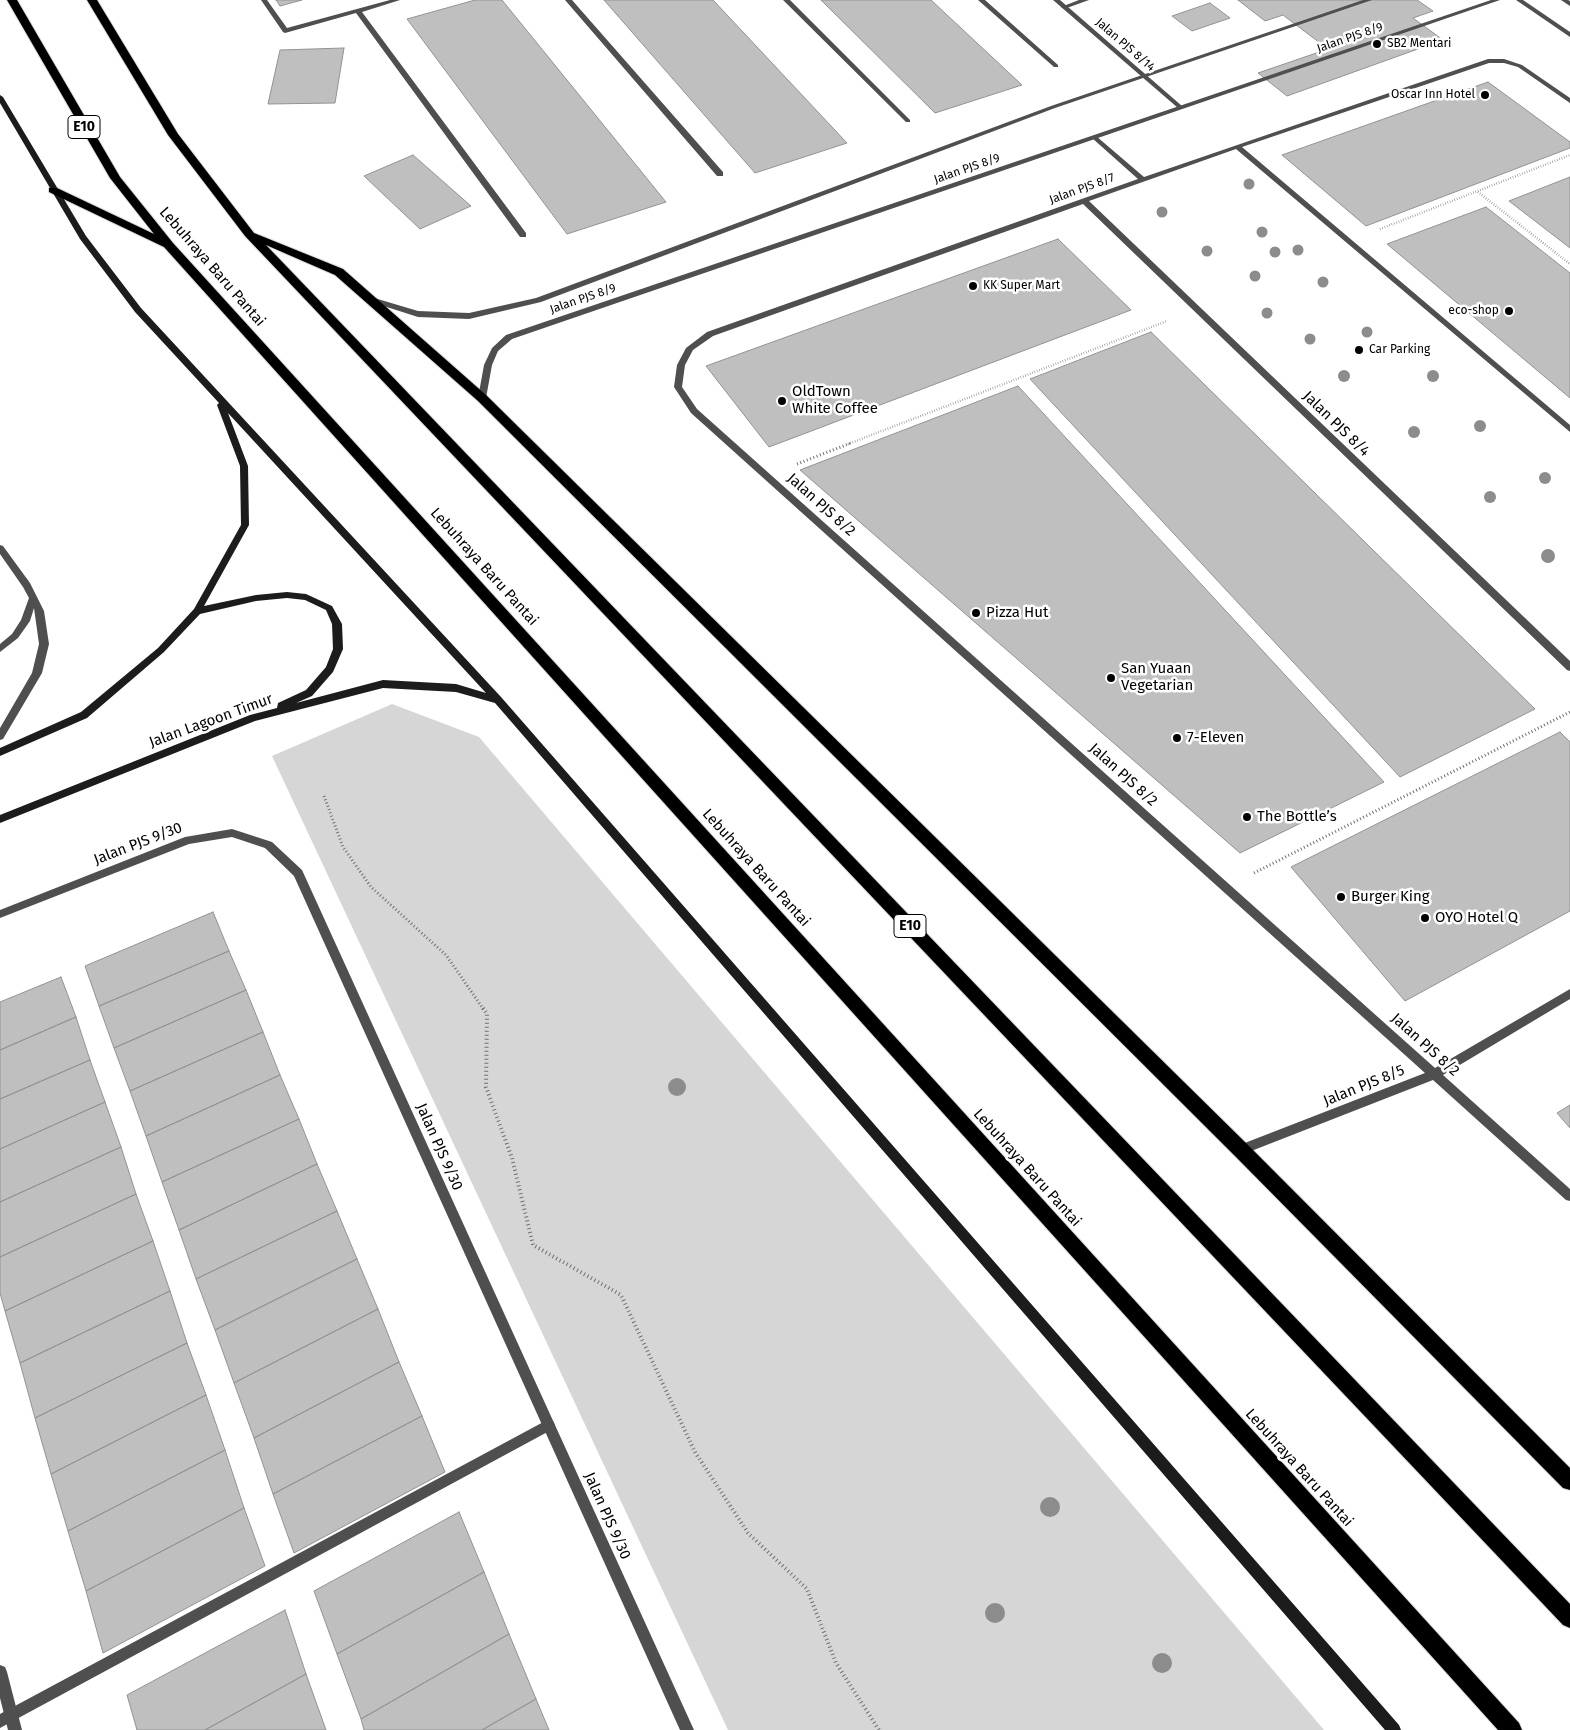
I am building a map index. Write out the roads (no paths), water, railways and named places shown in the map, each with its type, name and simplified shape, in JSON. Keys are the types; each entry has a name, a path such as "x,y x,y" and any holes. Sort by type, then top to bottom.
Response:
{"highway":[{"name":"Lebuhraya Baru Pantai","path":"12,0 115,178 169,246 241,328 350,445 1512,1730"},
{"name":"E10","path":"92,0 174,135 249,234 1570,1618"},
{"path":"53,190 169,246"},
{"path":"249,234 339,272 482,398 1242,1150 1570,1481"}],"main road":[{"path":"0,97 53,190 83,237 138,310 498,700 1394,1730"},
{"path":"0,752 84,715 161,650 197,611 245,524 244,466 219,399"},
{"path":"197,611 256,598 287,595 306,597 328,608 337,624 338,649 330,669 309,694 253,718"},
{"name":"Jalan Lagoon Timur","path":"0,818 253,718 383,684 456,688 498,700"}],"street":[{"path":"264,0 285,31 397,0"},
{"path":"568,0 720,174"},
{"path":"786,0 908,121"},
{"path":"981,0 1056,66"},
{"name":"Jalan PJS 8/14","path":"1056,0 1180,107"},
{"path":"1064,7 1086,0"},
{"name":"Jalan PJS 8/9","path":"371,299 418,314 469,316 538,300 1044,111 1369,0"},
{"name":"Jalan PJS 8/9","path":"482,398 488,365 495,350 509,337 1497,0"},
{"path":"1519,0 1570,35"},
{"path":"1564,0 1570,4"},
{"path":"358,11 523,235"},
{"name":"Jalan PJS 8/7","path":"681,365 690,348 710,334 1083,200 1488,61 1504,61 1520,66 1570,101"},
{"path":"1094,138 1143,179"},
{"path":"1237,146 1570,429"},
{"name":"Jalan PJS 8/4","path":"1083,200 1570,667"},
{"name":"Jalan PJS 8/2","path":"681,365 678,387 694,411 1570,1196"},
{"path":"0,548 40,611 44,644 37,672 0,736"},
{"path":"0,649 26,622 33,598"},
{"name":"Jalan PJS 9/30","path":"0,914 188,840 232,832 268,845 298,873 688,1730"},
{"name":"Jalan PJS 8/5","path":"1242,1150 1435,1074 1570,994"},
{"path":"6,1718 549,1425"},
{"path":"0,1672 6,1718 15,1730"}],"place":[{"name":"SB2 Mentari","path":"1377,44"},
{"name":"Oscar Inn Hotel","path":"1485,95"},
{"name":"KK Super Mart","path":"973,286"},
{"name":"eco-shop","path":"1509,311"},
{"name":"Car Parking","path":"1359,350"},
{"name":"OldTown White Coffee","path":"782,401"},
{"name":"Pizza Hut","path":"976,613"},
{"name":"San Yuaan Vegetarian","path":"1111,678"},
{"name":"7-Eleven","path":"1177,738"},
{"name":"The Bottle’s","path":"1247,817"},
{"name":"Burger King","path":"1341,897"},
{"name":"OYO Hotel Q","path":"1425,918"}]}
